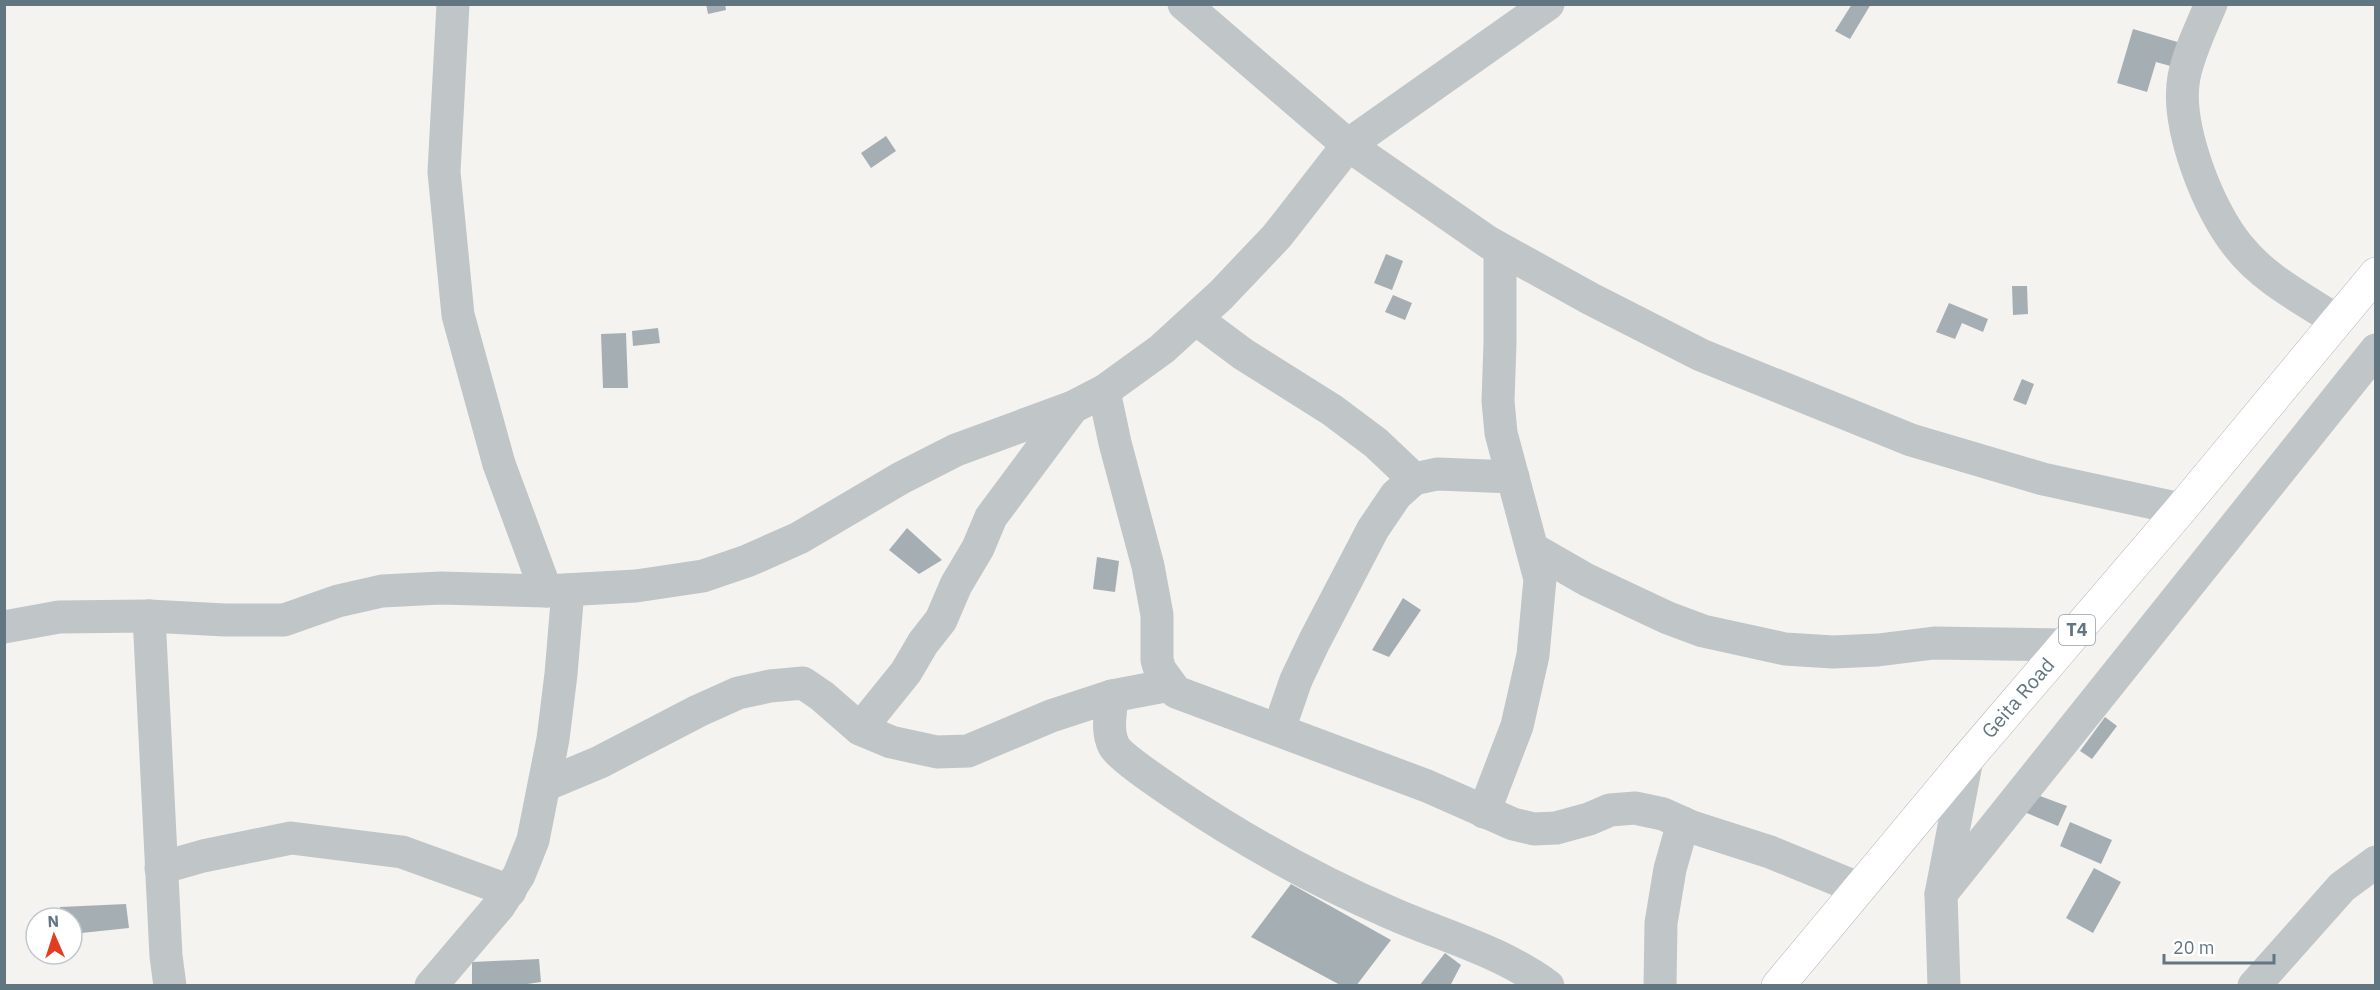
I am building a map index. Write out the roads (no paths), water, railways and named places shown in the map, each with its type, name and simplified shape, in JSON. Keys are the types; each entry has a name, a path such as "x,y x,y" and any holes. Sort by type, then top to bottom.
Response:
{"highway":[{"name":"Geita Road","path":"1778,986 1858,888 2181,509 2376,274"}],"street":[{"path":"431,986 500,906 519,875 533,840 545,785 561,674 557,591 499,465 458,315 444,172 453,4"},
{"path":"1184,4 1348,145 1500,249 1701,355 1911,440 2043,479 2181,509"},
{"path":"4,627 59,617 149,616 284,620 338,602 382,591 441,588 557,591 636,586 703,576 747,561 799,538 901,478 956,450 1073,407 1104,391 1162,349 1221,295 1277,236 1348,145 1548,4"},
{"path":"2211,4 2190,57 2184,78 2182,103 2186,134 2201,175 2216,210 2239,247 2272,278 2337,321"},
{"path":"1484,812 1517,726 1533,655 1540,579 1501,433 1498,400 1500,249"},
{"path":"1196,319 1243,354 1332,410 1376,443 1414,479"},
{"path":"1941,894 2376,350"},
{"path":"1104,391 1115,443 1148,566 1157,615 1157,660 1160,670 1176,692 1427,786 1513,824 1534,829 1556,828 1611,810 1635,808 1663,814 1770,852 1858,888"},
{"path":"860,729 906,672 923,643 941,620 956,585 978,548 991,517 1073,407"},
{"path":"1279,729 1296,680 1314,642 1373,529 1395,495 1414,479 1437,474 1513,477"},
{"path":"1533,549 1587,580 1668,618 1703,631 1785,649 1833,652 1878,650 1934,643 2064,645"},
{"path":"149,616 161,868 170,986"},
{"path":"545,785 600,762 738,693 770,686 803,683 822,696 860,729 891,742 937,752 968,751 1051,716 1112,696 1170,685"},
{"path":"1112,696 1110,722 1114,747 1149,776 1185,801 1250,841 1328,883 1392,914 1479,947 1548,986"},
{"path":"1944,986 1941,894 1967,759"},
{"path":"1660,986 1661,922 1672,860 1683,823"},
{"path":"161,868 203,856 291,838 402,852 510,891"},
{"path":"2254,986 2342,887 2376,862"}]}
